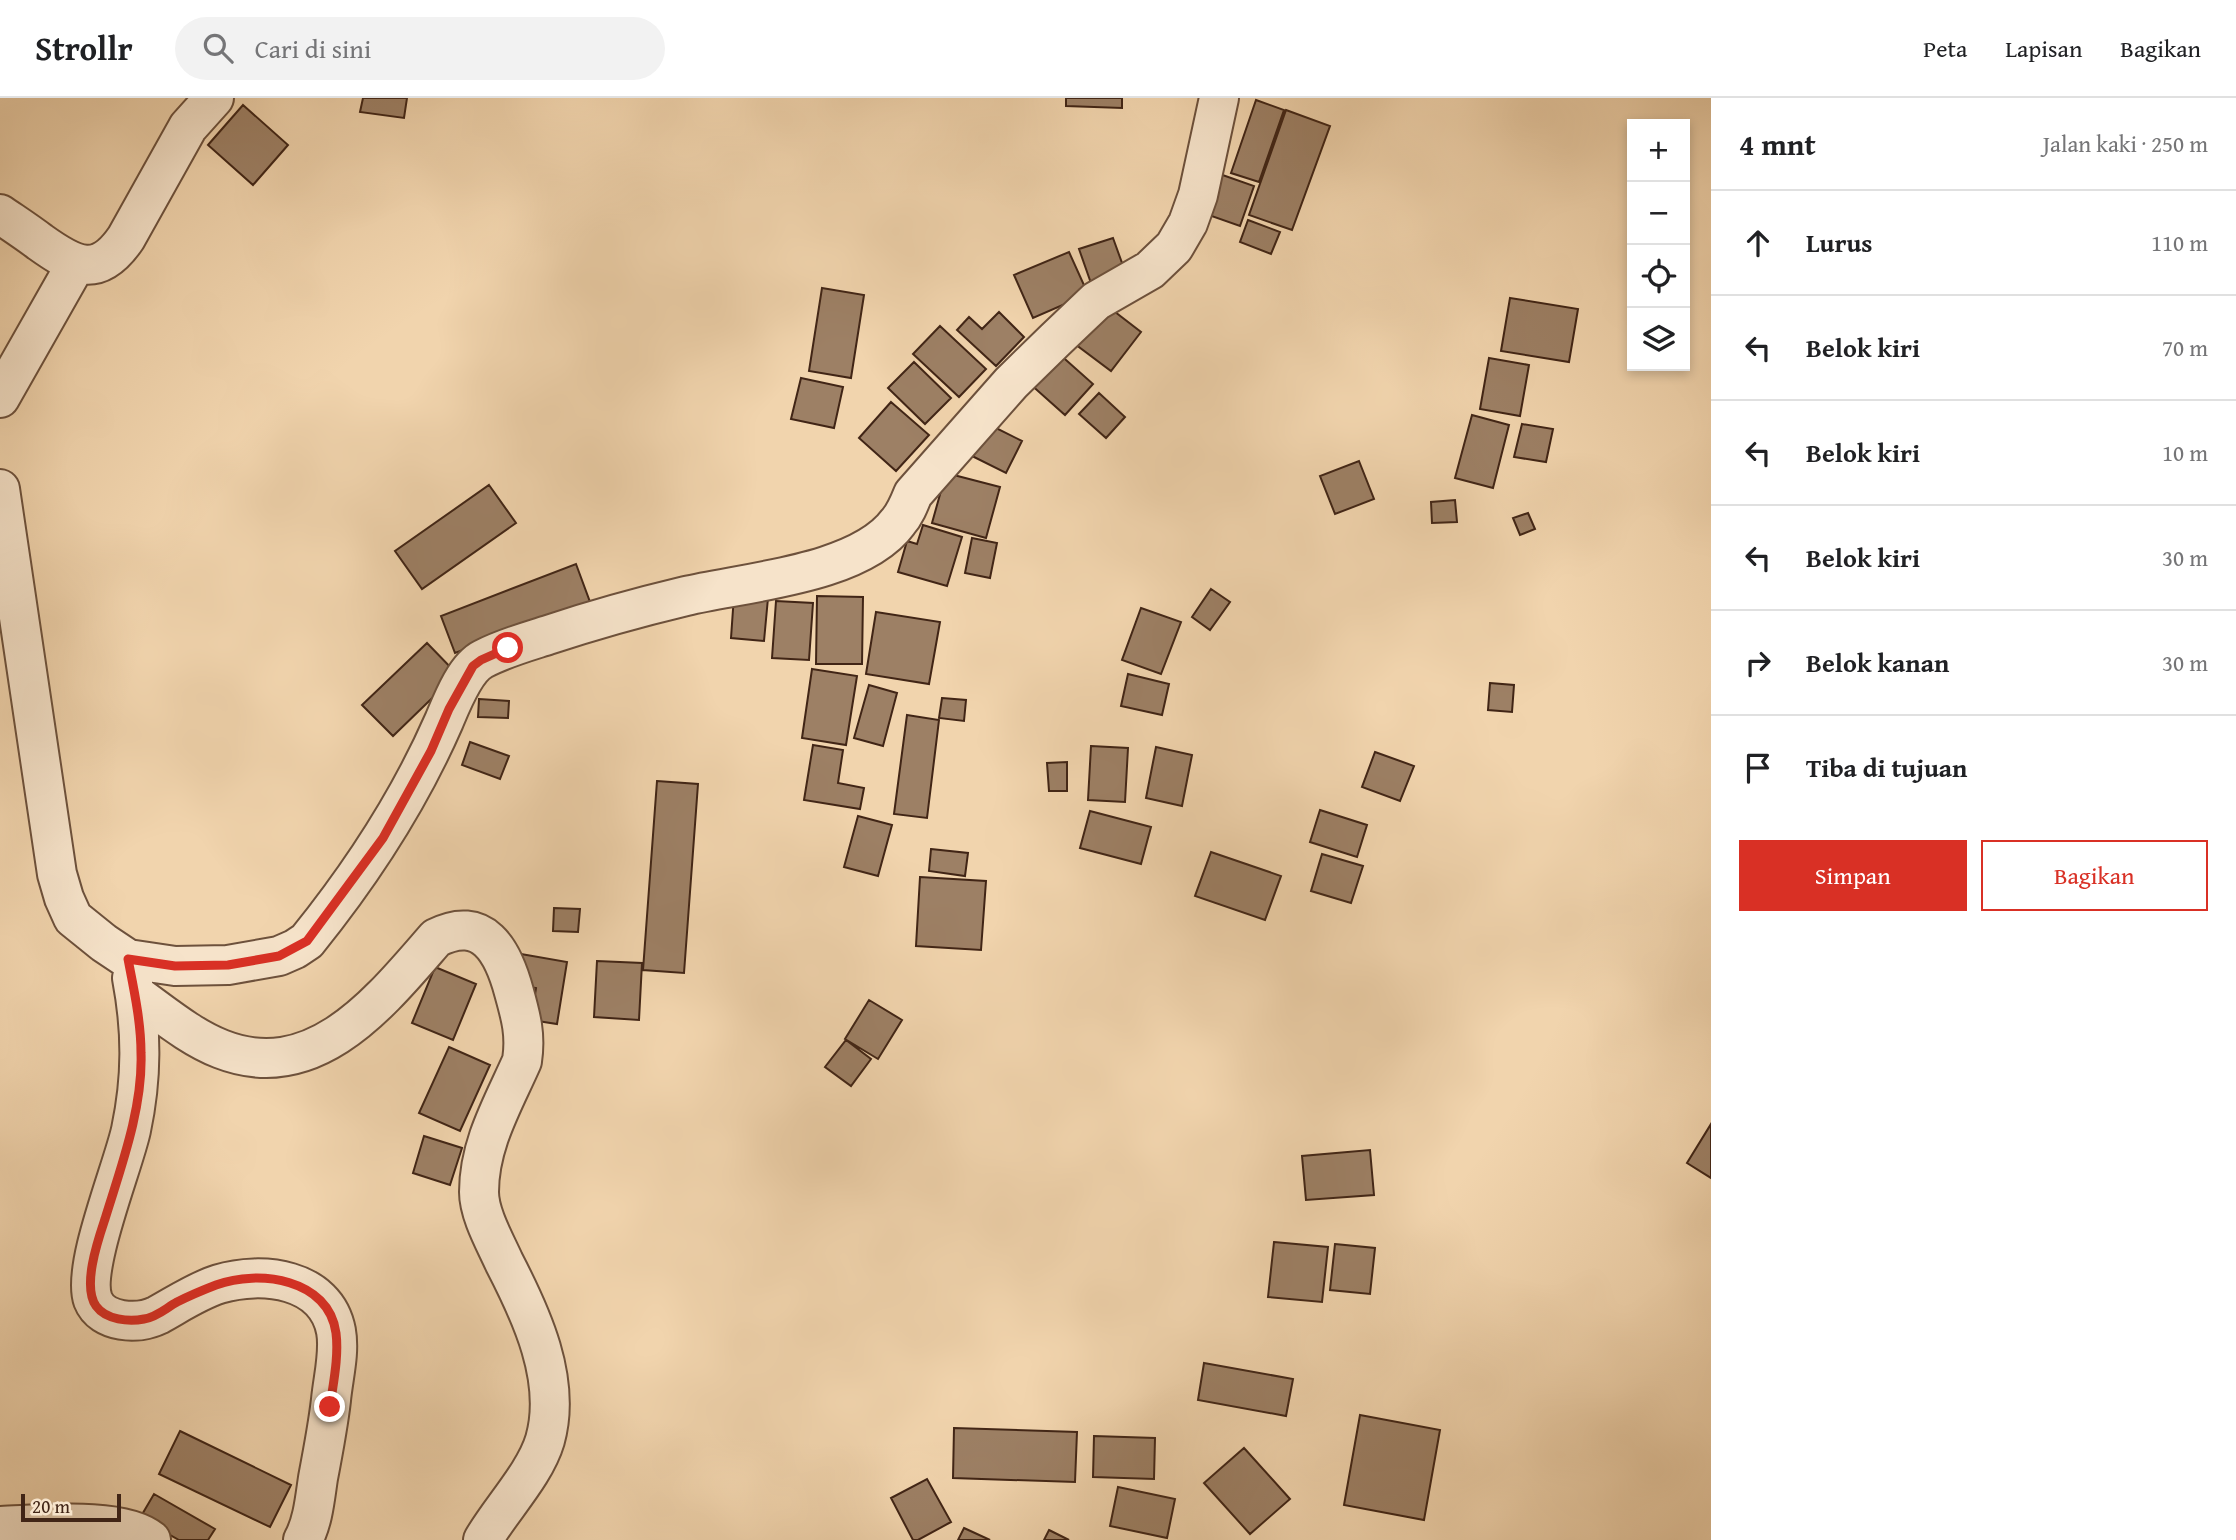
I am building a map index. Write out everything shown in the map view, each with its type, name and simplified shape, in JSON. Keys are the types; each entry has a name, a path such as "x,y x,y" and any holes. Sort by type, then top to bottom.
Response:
{"street":[{"path":"0,214 59,256 76,264 103,262 115,254 188,127 214,98"},
{"path":"132,977 175,966 228,965 279,956 307,941 383,838 431,751 467,675 481,660 508,648 590,622 687,596 841,561 869,547 889,532 907,509 913,494 1029,366 1096,301 1150,270 1174,247 1188,223 1198,195 1219,98"},
{"path":"0,398 76,264"},
{"path":"0,489 57,874 64,898 73,918 104,943 132,977 183,1028 218,1048 248,1058 279,1057 310,1049 333,1038 382,1000 436,938 448,932 471,931 495,945 508,970 524,1028 524,1049 522,1061 487,1139 480,1168 479,1196 491,1234 539,1340 550,1409 545,1441 535,1464 483,1540"},
{"path":"132,977 141,1055 138,1088 131,1132 97,1244 91,1296 97,1308 108,1317 144,1320 219,1284 242,1280 273,1279 299,1285 317,1295 333,1321 337,1347 314,1504 303,1540"},
{"path":"0,1525 105,1525 131,1529 151,1540"}],"building":[{"path":"363,98 407,98 404,118 360,112"},
{"path":"1066,98 1122,98 1122,108 1066,106"},
{"path":"1256,100 1284,110 1259,182 1231,173"},
{"path":"243,105 288,145 253,185 208,145"},
{"path":"1286,110 1330,126 1292,230 1249,215"},
{"path":"1214,172 1254,186 1240,226 1200,212"},
{"path":"1248,220 1280,232 1271,254 1240,242"},
{"path":"1113,238 1126,274 1092,286 1079,249"},
{"path":"1069,252 1088,294 1033,318 1014,275"},
{"path":"822,288 864,295 851,378 809,371"},
{"path":"1510,298 1578,309 1569,362 1501,351"},
{"path":"1106,305 1141,332 1111,371 1075,344"},
{"path":"999,312 1024,337 996,366 957,330 969,317 982,329"},
{"path":"940,326 986,369 959,397 913,354"},
{"path":"1057,352 1093,384 1065,415 1029,383"},
{"path":"1489,358 1529,365 1520,416 1480,409"},
{"path":"914,362 951,398 925,424 888,388"},
{"path":"801,378 843,387 834,428 791,419"},
{"path":"1099,393 1125,417 1106,438 1079,414"},
{"path":"891,402 929,435 896,471 859,438"},
{"path":"1472,415 1509,425 1493,488 1455,478"},
{"path":"988,424 1022,441 1006,473 972,456"},
{"path":"1522,424 1553,429 1546,462 1514,457"},
{"path":"1359,461 1374,499 1335,514 1320,476"},
{"path":"946,473 1000,487 986,538 932,523"},
{"path":"489,485 516,523 422,589 395,551"},
{"path":"1455,500 1457,522 1432,523 1431,502"},
{"path":"1528,513 1535,529 1520,535 1513,518"},
{"path":"923,525 962,537 947,586 898,572 907,541 917,544"},
{"path":"972,538 997,543 990,578 965,573"},
{"path":"576,564 590,602 455,653 441,616"},
{"path":"1211,589 1230,602 1210,630 1192,617"},
{"path":"734,595 768,598 764,641 731,638"},
{"path":"817,596 863,597 862,664 816,664"},
{"path":"776,601 813,603 809,660 772,658"},
{"path":"1141,608 1181,622 1161,674 1122,660"},
{"path":"876,612 940,622 929,684 866,674"},
{"path":"427,643 457,674 393,736 362,705"},
{"path":"812,669 857,676 846,745 802,738"},
{"path":"1128,674 1169,684 1162,715 1121,706"},
{"path":"1490,683 1514,685 1512,712 1488,710"},
{"path":"869,685 897,693 883,746 854,738"},
{"path":"942,698 966,700 964,721 939,718"},
{"path":"479,699 509,701 508,718 478,717"},
{"path":"907,715 939,720 927,818 894,814"},
{"path":"470,742 509,756 500,779 462,765"},
{"path":"813,745 843,750 838,783 864,788 860,809 804,800"},
{"path":"1091,746 1128,748 1125,802 1088,800"},
{"path":"1156,747 1192,755 1182,806 1146,798"},
{"path":"1375,752 1414,766 1400,801 1362,787"},
{"path":"1067,762 1067,791 1049,791 1047,763"},
{"path":"657,781 698,784 684,973 643,970"},
{"path":"1320,810 1367,825 1357,857 1310,842"},
{"path":"1090,811 1151,827 1141,864 1080,848"},
{"path":"858,816 892,825 878,876 844,867"},
{"path":"931,849 968,853 965,876 929,871"},
{"path":"1211,852 1281,876 1265,920 1195,896"},
{"path":"1322,854 1363,866 1351,903 1311,891"},
{"path":"920,877 986,881 981,950 916,946"},
{"path":"554,908 580,909 578,932 553,931"},
{"path":"521,954 567,962 557,1024 531,1020 536,988 516,985"},
{"path":"597,961 642,963 639,1020 594,1017"},
{"path":"435,967 476,984 453,1040 412,1023"},
{"path":"869,1000 902,1020 878,1059 845,1039"},
{"path":"846,1040 871,1059 851,1086 825,1067"},
{"path":"449,1047 490,1065 460,1131 419,1113"},
{"path":"1711,1124 1711,1178 1687,1163"},
{"path":"424,1136 462,1148 450,1185 413,1173"},
{"path":"1370,1150 1374,1195 1306,1200 1302,1156"},
{"path":"1274,1242 1328,1247 1322,1302 1268,1297"},
{"path":"1335,1244 1375,1248 1370,1294 1330,1290"},
{"path":"1204,1363 1293,1379 1286,1416 1198,1400"},
{"path":"1360,1415 1440,1430 1424,1520 1344,1505"},
{"path":"954,1428 1077,1432 1075,1482 953,1478"},
{"path":"180,1431 291,1485 270,1527 159,1474"},
{"path":"1094,1436 1155,1438 1154,1479 1093,1477"},
{"path":"1244,1448 1290,1499 1250,1534 1204,1483"},
{"path":"927,1479 951,1522 918,1540 913,1540 891,1498"},
{"path":"1118,1487 1175,1499 1167,1538 1110,1526"},
{"path":"154,1494 215,1529 208,1540 179,1540 140,1518"},
{"path":"964,1528 990,1540 958,1540"},
{"path":"1049,1530 1069,1540 1044,1540"}],"route":[{"path":"330,1407 337,1347 336,1332 329,1312 317,1295 299,1285 273,1279 219,1284 144,1320 108,1317 97,1308 91,1296 97,1244 131,1132 138,1088 141,1055 135,994 128,959 175,966 228,965 279,956 307,941 383,838 431,751 449,709 473,666 508,648"}]}
